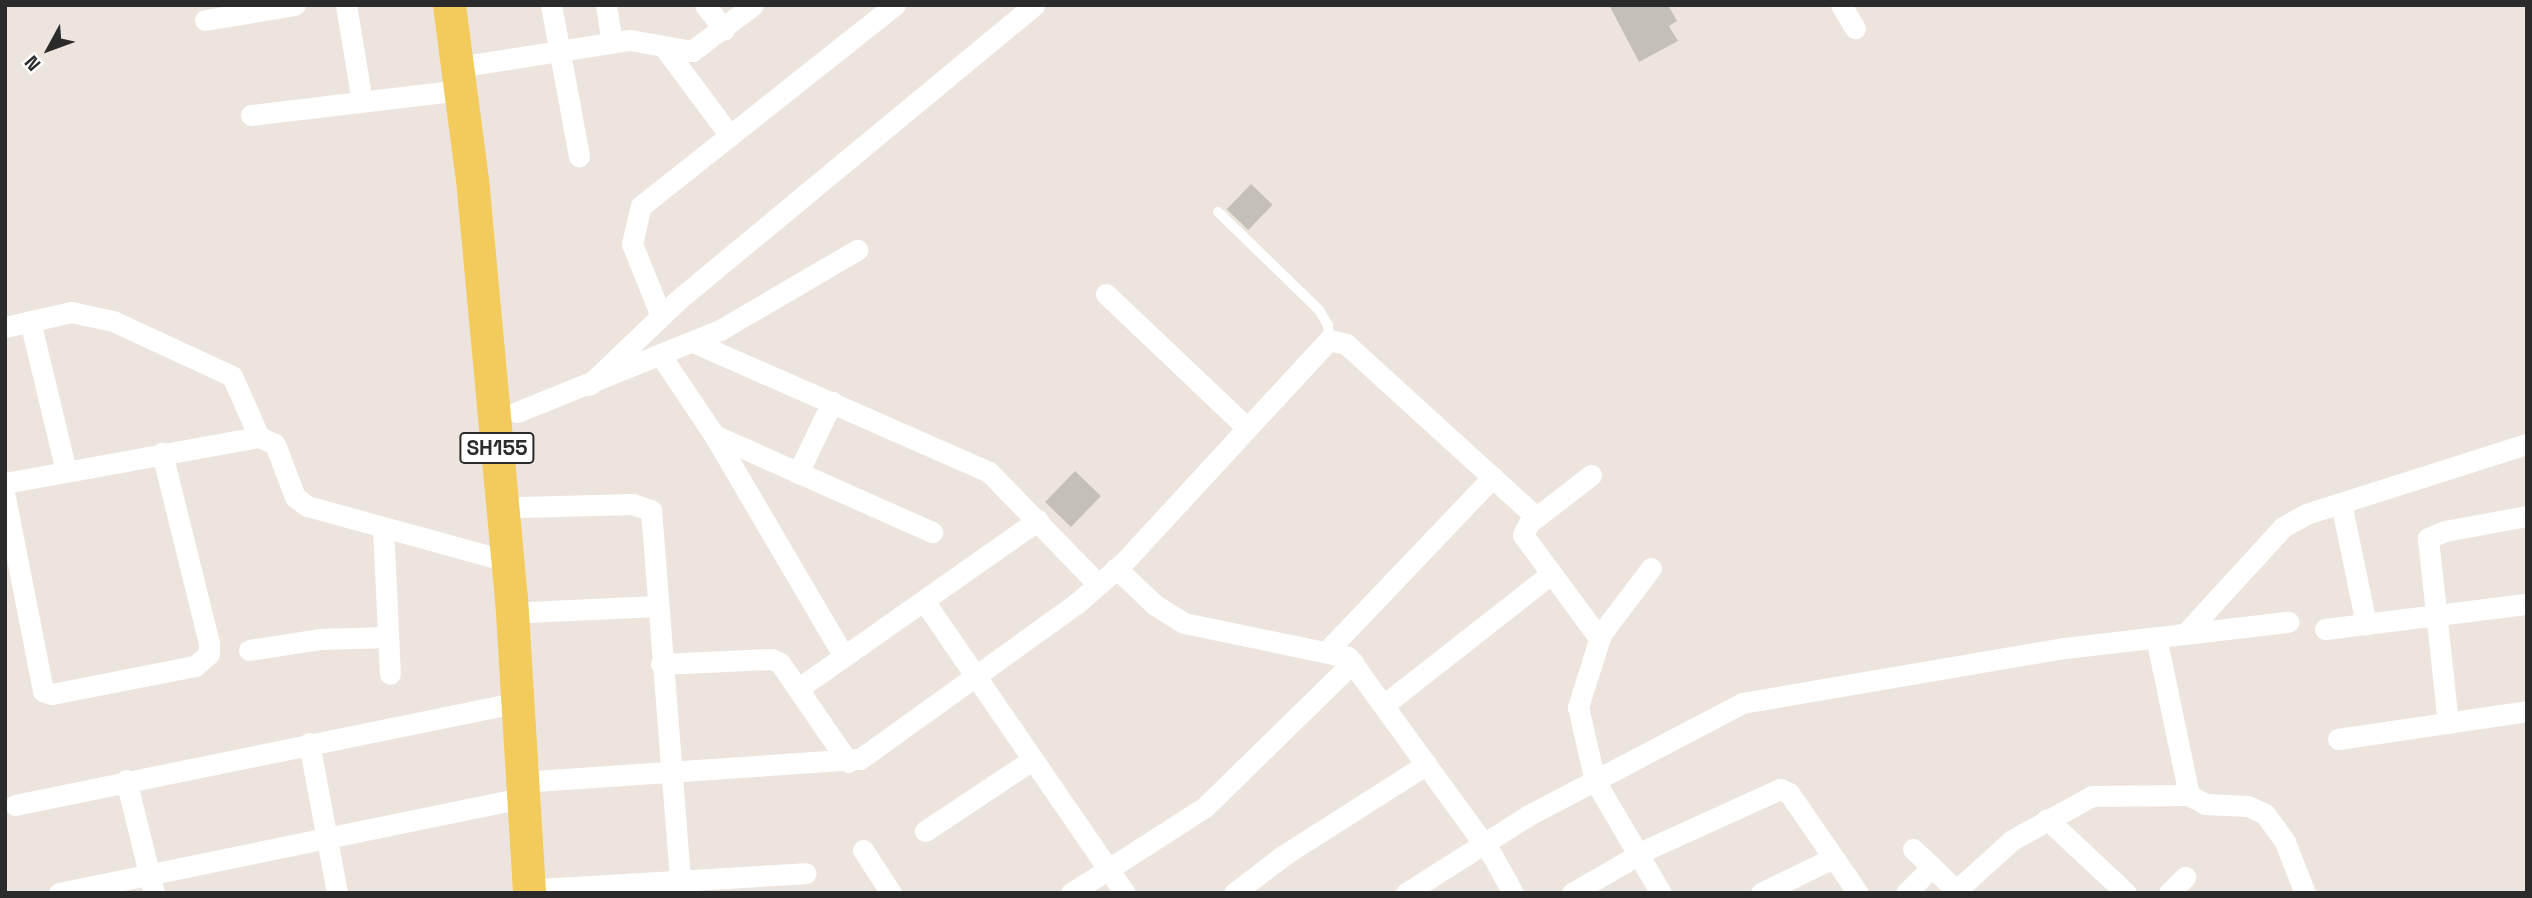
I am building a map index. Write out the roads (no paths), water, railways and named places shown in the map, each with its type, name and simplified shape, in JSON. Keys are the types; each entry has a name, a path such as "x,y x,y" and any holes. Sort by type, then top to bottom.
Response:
{"main road":[{"name":"SH155","path":"449,5 465,74 517,412 527,612 528,789"},
{"name":"SH155","path":"467,5 465,74 537,892"}],"street":[{"path":"205,19 295,5"},
{"path":"346,5 362,102"},
{"path":"551,5 579,156"},
{"path":"606,5 612,43"},
{"path":"705,5 724,29"},
{"path":"251,115 362,102 558,52 612,43 643,40 664,47 692,51 753,5"},
{"path":"661,316 632,244 641,206 895,5"},
{"path":"589,385 661,316 1034,5"},
{"path":"1841,5 1855,28"},
{"path":"664,47 730,136"},
{"path":"517,412 693,342 857,250"},
{"path":"1106,294 1246,427"},
{"path":"5,327 71,313 89,314 215,366 237,383 259,436"},
{"path":"30,321 66,471"},
{"path":"59,893 152,883 324,837 528,789 668,774 848,762 881,747 1098,584 1329,340 1346,344 1536,517"},
{"path":"693,342 989,471 1098,584"},
{"path":"661,356 714,436 844,657"},
{"path":"798,472 832,402"},
{"path":"5,483 259,436 275,444 300,503 508,561"},
{"path":"714,436 932,532"},
{"path":"2185,634 2283,527 2341,503 2527,444"},
{"path":"5,497 14,590 39,683 48,694 204,662 209,654 209,643 162,453"},
{"path":"1591,475 1536,517 1523,535 1600,639"},
{"path":"1328,650 1493,477"},
{"path":"2341,503 2367,624"},
{"path":"521,507 646,505 653,518 668,774 680,881"},
{"path":"2448,723 2437,615 2426,544 2432,534 2527,516"},
{"path":"799,688 1038,520"},
{"path":"383,527 390,674"},
{"path":"1116,568 1155,605 1184,622 1328,650 1353,662 1483,844 1513,893"},
{"path":"1651,568 1600,639 1578,707 1595,781 1661,893"},
{"path":"1385,704 1551,574"},
{"path":"924,601 1125,893"},
{"path":"2325,629 2527,604"},
{"path":"527,612 657,607"},
{"path":"1406,893 1483,844 1742,703 2065,648 2288,622"},
{"path":"2156,637 2189,795"},
{"path":"249,650 319,639 388,638"},
{"path":"661,664 772,660 788,671 848,762"},
{"path":"1071,893 1205,807 1353,662"},
{"path":"15,805 126,780 519,702"},
{"path":"2338,739 2527,711"},
{"path":"309,743 324,837 337,893"},
{"path":"925,831 1032,760"},
{"path":"1234,893 1284,855 1427,764"},
{"path":"126,780 152,883"},
{"path":"1572,893 1639,855 1780,789 1789,793 1858,893"},
{"path":"1913,849 1958,892 2012,840 2047,819 2106,794 2189,795 2205,804 2248,806 2265,814 2285,842 2305,893"},
{"path":"2047,819 2126,893"},
{"path":"863,850 891,893"},
{"path":"1761,893 1833,858"},
{"path":"1906,893 1932,867"},
{"path":"537,892 806,873"},
{"path":"2169,893 2185,877"}],"lane":[{"path":"1218,212 1319,310 1328,325 1329,340"}]}
